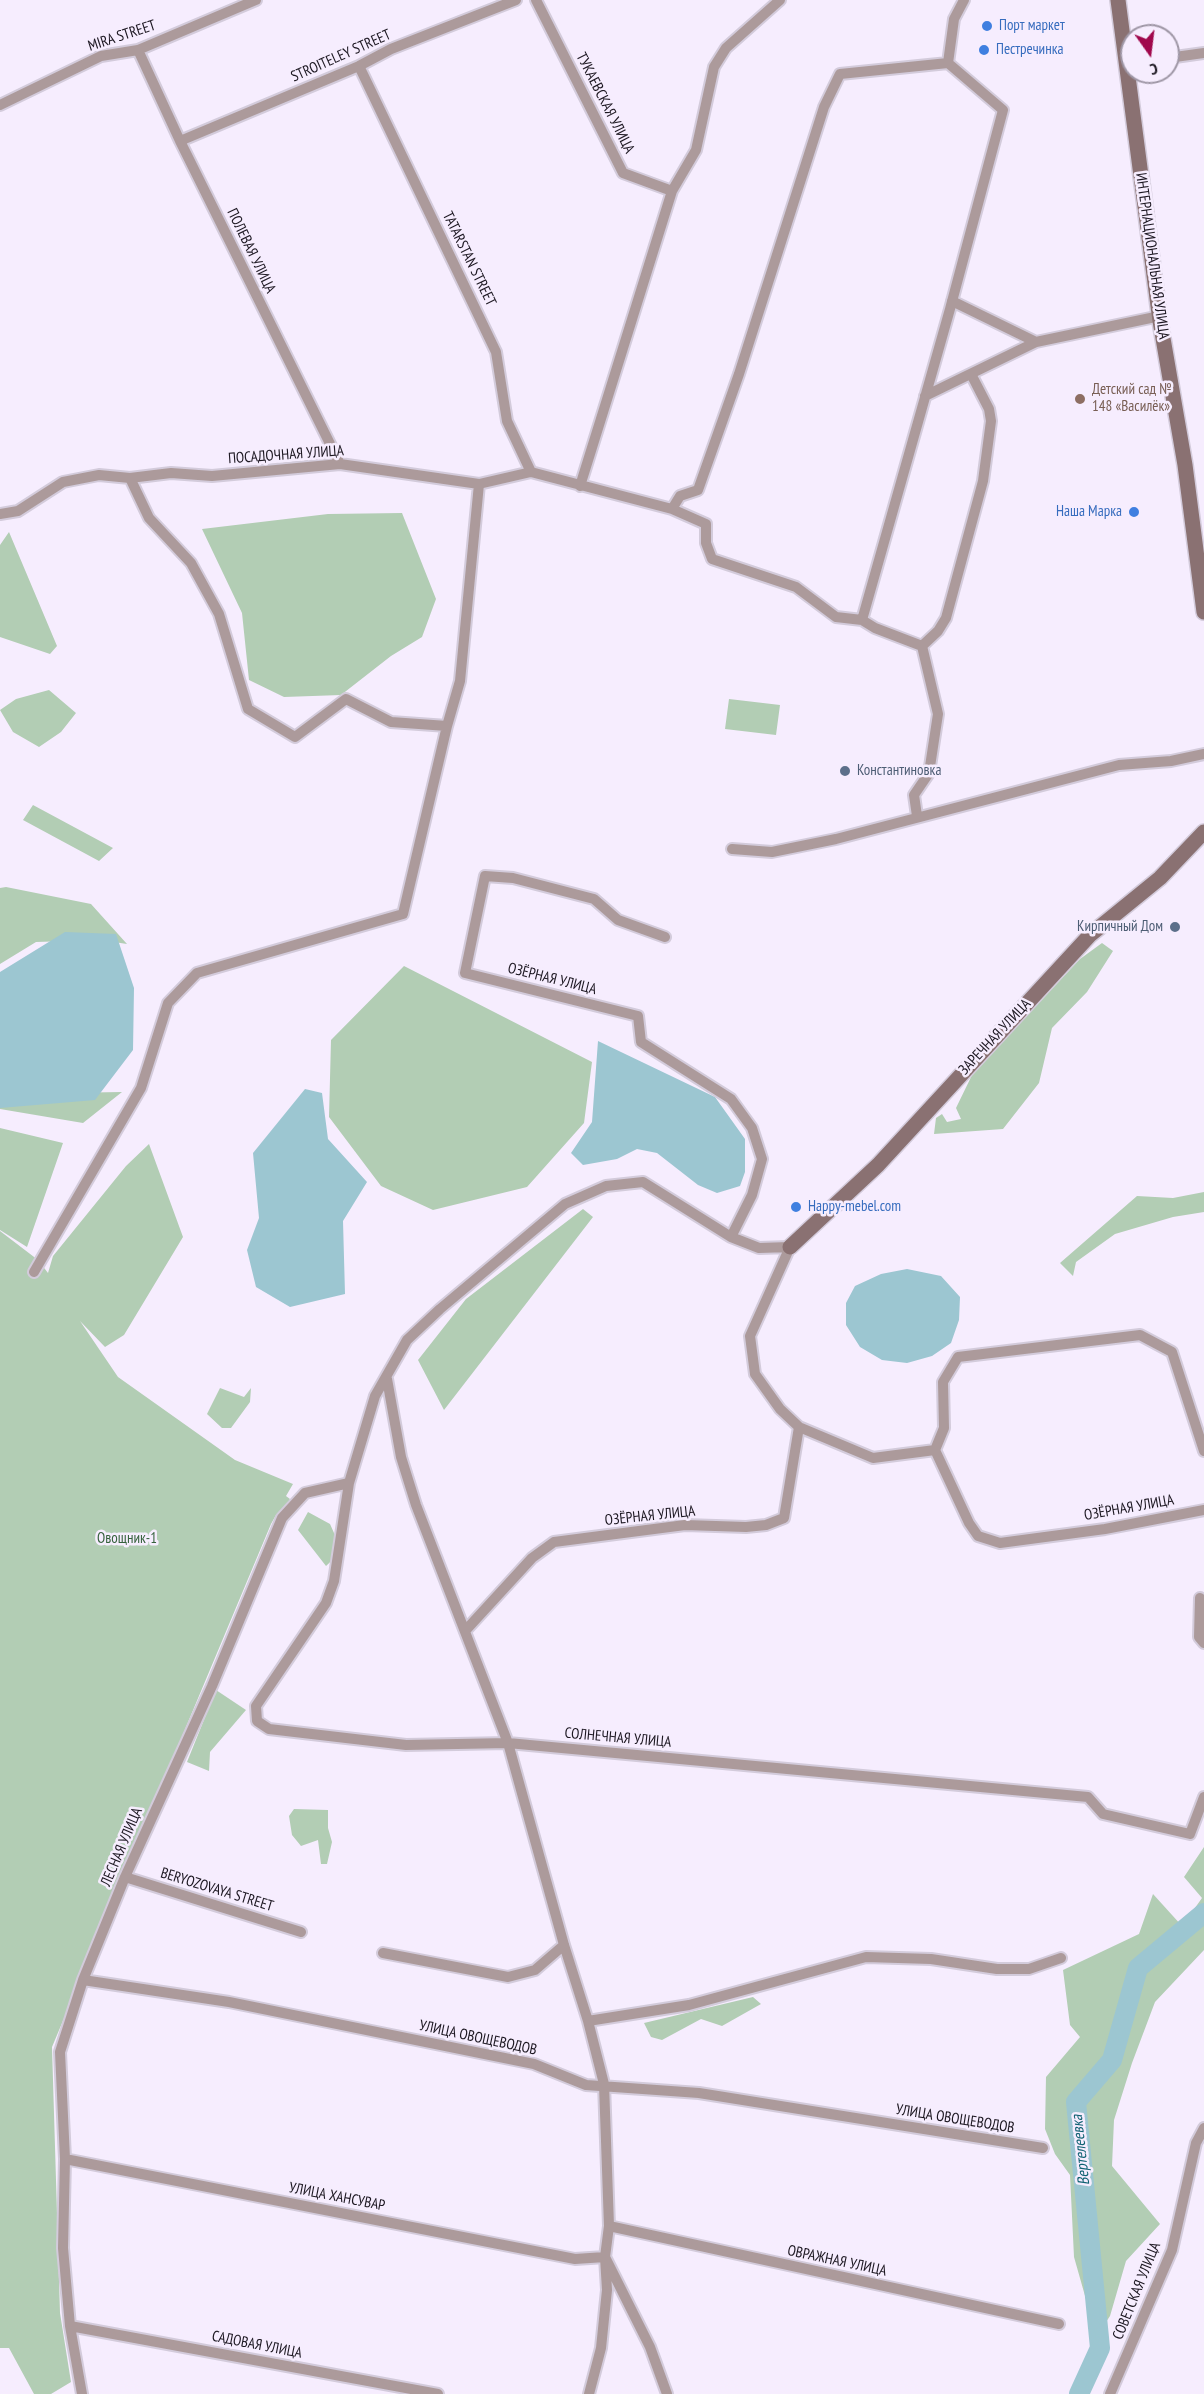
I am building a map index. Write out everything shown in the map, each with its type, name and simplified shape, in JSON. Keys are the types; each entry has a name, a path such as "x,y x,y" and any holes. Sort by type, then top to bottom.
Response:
{"street":[{"name":"MIRA STREET","path":"0,105 101,56 138,50 256,0"},
{"name":"STROITELEY STREET","path":"180,141 359,66 391,49 516,0"},
{"name":"ТУКАЕВСКАЯ УЛИЦА","path":"536,0 623,173 672,191"},
{"path":"580,486 672,191 696,150 714,67 726,48 780,0"},
{"path":"948,63 954,19 964,0"},
{"name":"ИНТЕРНАЦИОНАЛЬНАЯ УЛИЦА","path":"1118,0 1122,24"},
{"name":"ПОЛЕВАЯ УЛИЦА","path":"138,50 180,141 340,464"},
{"path":"1180,56 1204,53"},
{"path":"672,509 680,496 698,490 739,374 824,107 840,74 948,63 1003,110 952,301 861,620 875,628 922,646"},
{"name":"TATARSTAN STREET","path":"359,66 496,351 507,421 531,472"},
{"name":"ИНТЕРНАЦИОНАЛЬНАЯ УЛИЦА","path":"1132,84 1160,316 1198,511 1204,612"},
{"path":"952,301 1036,342"},
{"path":"925,396 1036,342 1160,316"},
{"path":"922,646 938,631 946,618 983,481 992,421 989,409 971,374"},
{"name":"ПОСАДОЧНАЯ УЛИЦА","path":"0,514 18,511 63,482 99,475 130,478 171,473 212,476 340,464 479,484 531,472 672,509 706,524 706,543 712,559 796,587 836,617 861,620"},
{"path":"130,478 149,518 190,563 219,614 248,709 295,737 346,699 391,722 447,726"},
{"path":"34,1272 141,1088 168,1003 197,973 403,914 447,726 460,681 479,484"},
{"path":"917,816 914,795 929,773 938,714 922,646"},
{"path":"732,849 772,852 836,839 1119,765 1171,761 1204,754"},
{"name":"ЗАРЕЧНАЯ УЛИЦА","path":"790,1246 878,1165 1090,935 1160,878 1204,832"},
{"name":"ОЗЁРНАЯ УЛИЦА","path":"665,937 618,920 594,899 513,879 485,876 465,973 638,1016 640,1042 731,1099 752,1128 762,1159 752,1195 731,1237"},
{"path":"349,1483 375,1396 387,1379 407,1340 440,1309 565,1204 606,1186 644,1182 731,1237 759,1248 790,1246 750,1336 755,1374 780,1409 799,1427 873,1458 935,1450 944,1428 943,1382 958,1357 1140,1335 1172,1352 1204,1451"},
{"path":"387,1379 401,1457 413,1496 508,1743 604,2084 609,2226 605,2257 607,2290 601,2348 589,2394"},
{"name":"ОЗЁРНАЯ УЛИЦА","path":"465,1631 532,1558 554,1542 685,1525 746,1527 765,1525 784,1518 799,1427"},
{"name":"ОЗЁРНАЯ УЛИЦА","path":"935,1450 969,1523 978,1536 1000,1543 1105,1528 1204,1510"},
{"name":"СОЛНЕЧНАЯ УЛИЦА","path":"349,1483 333,1581 326,1603 256,1706 257,1721 269,1729 406,1745 508,1743 1088,1797 1102,1814 1191,1834 1204,1797"},
{"name":"ЛЕСНАЯ УЛИЦА","path":"82,2394 70,2326 63,2248 65,2159 60,2052 83,1980 125,1877 212,1686 282,1518 305,1493 349,1483"},
{"path":"1200,1598 1199,1637 1204,1643"},
{"name":"BERYOZOVAYA STREET","path":"125,1877 301,1932"},
{"path":"383,1953 508,1977 535,1970 564,1945"},
{"path":"588,2021 689,2005 866,1957 931,1959 997,1969 1029,1969 1061,1958"},
{"name":"УЛИЦА ОВОЩЕВОДОВ","path":"83,1980 229,2002 534,2064 586,2085 604,2084 699,2093 1043,2148"},
{"name":"СОВЕТСКАЯ УЛИЦА","path":"1110,2394 1172,2250 1196,2143 1204,2128"},
{"name":"УЛИЦА ХАНСУВАР","path":"65,2159 575,2259 605,2257"},
{"name":"ОВРАЖНАЯ УЛИЦА","path":"609,2226 1059,2324"},
{"path":"605,2257 650,2347 667,2394"},
{"name":"САДОВАЯ УЛИЦА","path":"70,2326 438,2394"}],"green space":[{"path":"402,513 436,599 422,637 391,656 341,695 284,697 249,680 242,613 202,529 328,514"},
{"path":"9,532 57,646 50,654 0,637 0,545"},
{"path":"49,690 76,713 61,732 39,747 13,732 0,710 16,699"},
{"path":"729,699 780,705 776,735 725,729"},
{"path":"33,805 113,848 99,861 23,820"},
{"path":"6,887 91,904 127,944 101,940 36,942 0,964 0,888"},
{"path":"1102,943 1113,951 1087,992 1052,1028 1039,1083 1003,1129 934,1134 936,1118 942,1114 947,1122 961,1119 956,1108 973,1073 1080,959"},
{"path":"404,966 592,1062 584,1123 527,1187 433,1210 381,1186 329,1117 331,1040"},
{"path":"122,1092 83,1123 0,1109 0,1094"},
{"path":"0,1128 63,1143 27,1247 0,1230"},
{"name":"Овощник-1","path":"149,1144 183,1237 124,1335 105,1347 80,1321 118,1377 235,1460 293,1484 286,1496 290,1499 280,1517 276,1515 271,1524 52,2047 60,2313 71,2382 51,2394 34,2394 9,2348 0,2348 0,1231 38,1260 48,1273 53,1256 126,1166"},
{"path":"1204,1192 1204,1212 1173,1217 1115,1234 1076,1262 1073,1276 1060,1263 1137,1196 1173,1198"},
{"path":"583,1209 593,1217 444,1410 418,1360 466,1299"},
{"path":"220,1388 244,1397 251,1388 250,1402 231,1428 222,1428 207,1414"},
{"path":"308,1512 330,1524 342,1551 326,1566 298,1530"},
{"path":"216,1690 246,1710 210,1752 209,1771 187,1762"},
{"path":"294,1809 328,1810 328,1828 332,1842 327,1864 321,1864 318,1840 301,1846 292,1835 289,1816"},
{"path":"1204,1847 1204,1950 1155,2002 1114,2120 1112,2166 1160,2224 1126,2261 1110,2316 1104,2325 1091,2317 1074,2257 1070,2175 1055,2154 1045,2129 1046,2077 1080,2037 1070,2025 1063,1970 1139,1934 1153,1894 1182,1926 1202,1898 1184,1877"},
{"path":"753,1997 761,2004 722,2026 701,2019 662,2040 651,2037 644,2023"}],"water":[{"path":"65,932 116,934 134,988 133,1050 95,1100 0,1108 0,972"},
{"path":"598,1041 715,1097 745,1139 745,1172 740,1186 717,1193 698,1185 657,1153 637,1149 617,1159 583,1165 571,1153 592,1122"},
{"path":"305,1089 322,1093 328,1139 367,1182 343,1221 345,1294 290,1307 256,1287 247,1250 259,1218 253,1153"},
{"path":"907,1269 941,1276 960,1297 959,1320 951,1343 932,1356 907,1363 882,1360 860,1347 846,1325 846,1303 855,1286 881,1274"}],"waterway":[{"name":"Вертелеевка","path":"1079,2394 1100,2348 1076,2102 1112,2060 1138,1968 1204,1913"}],"place":[{"name":"Порт маркет","path":"987,26"},
{"name":"Пестречинка","path":"984,50"},
{"name":"Детский сад № 148 «Василёк»","path":"1080,399"},
{"name":"Наша Марка","path":"1134,512"},
{"name":"Константиновка","path":"845,771"},
{"name":"Кирпичный Дом","path":"1175,927"},
{"name":"Happy-mebel.com","path":"796,1207"}]}
